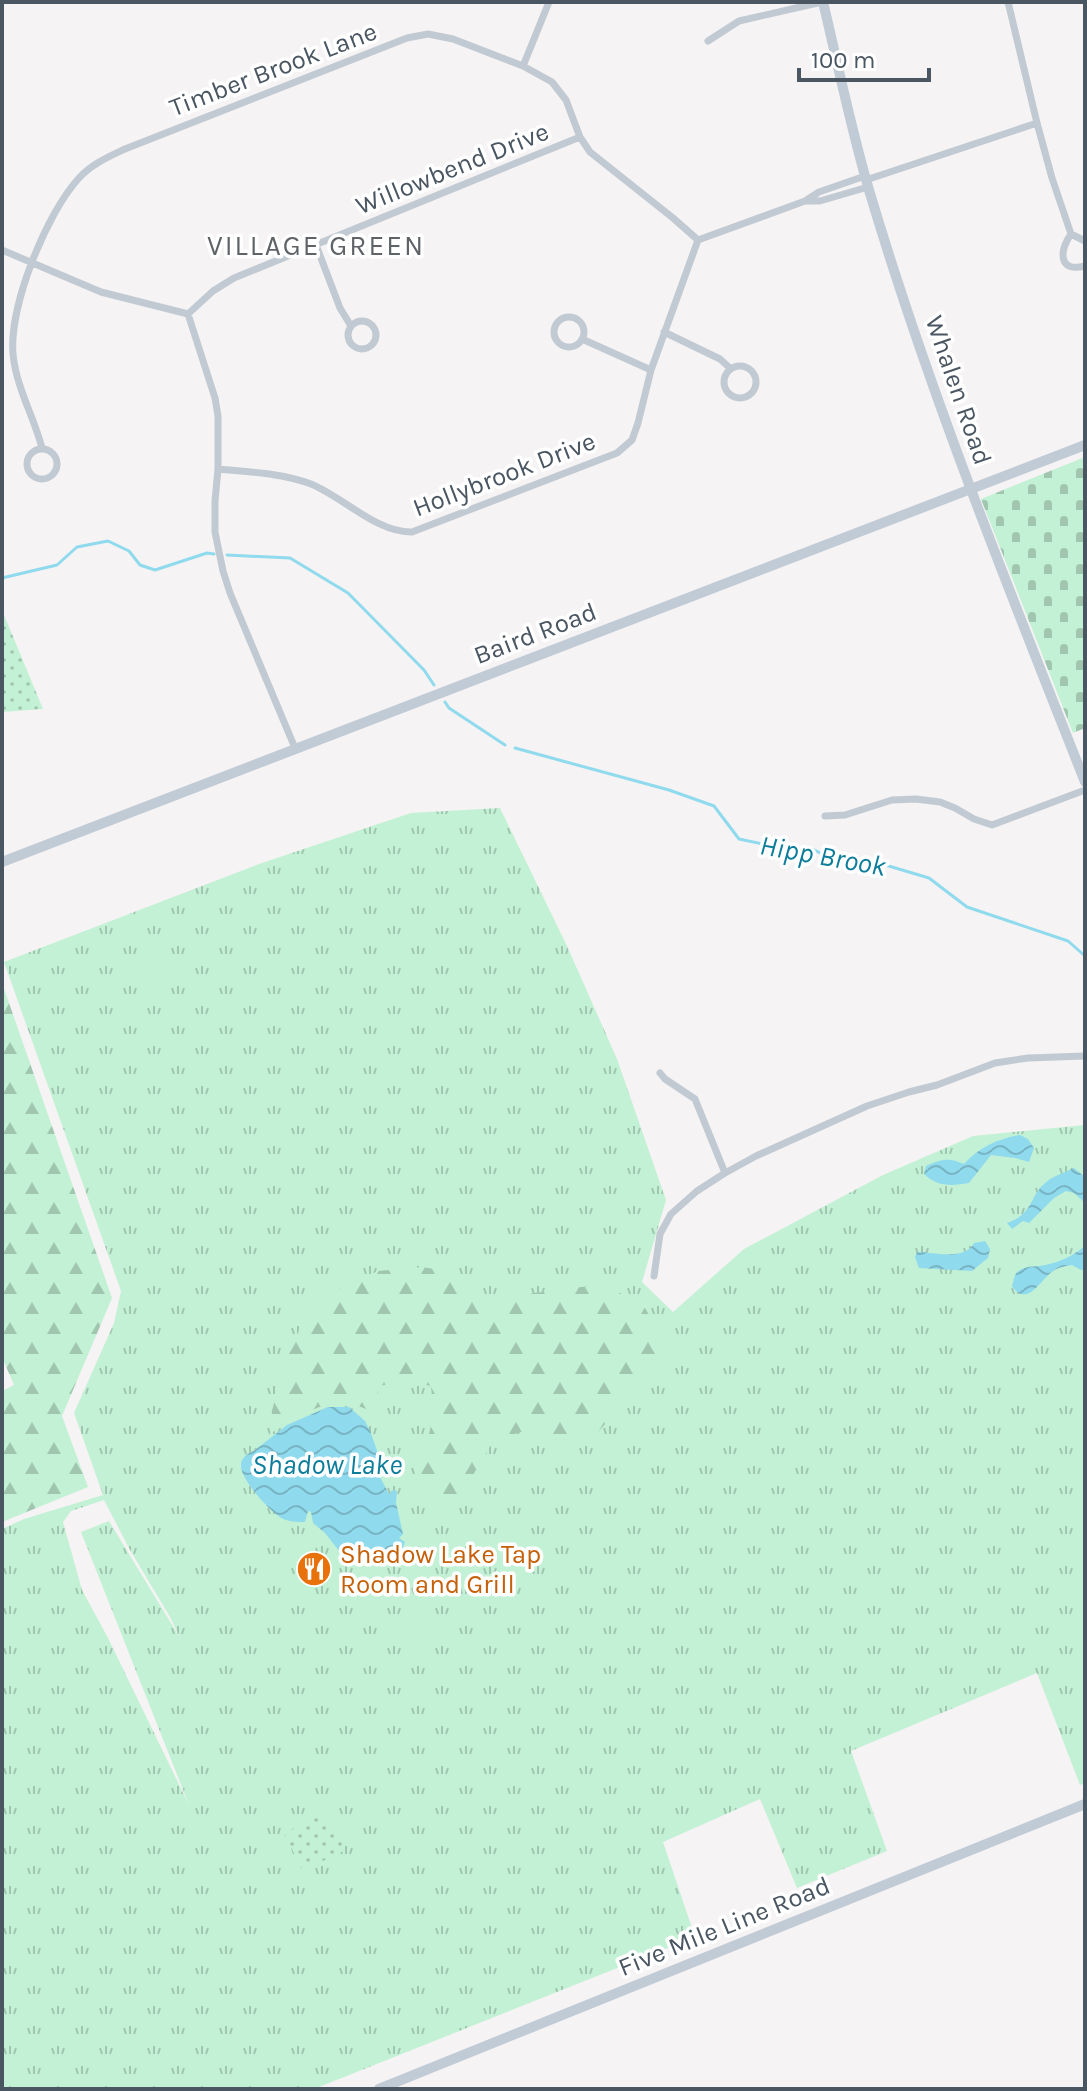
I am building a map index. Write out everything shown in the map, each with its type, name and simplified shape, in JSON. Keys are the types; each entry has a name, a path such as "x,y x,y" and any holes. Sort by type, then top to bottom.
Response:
{"street":[{"path":"523,66 549,2"},
{"path":"708,41 739,21 822,2"},
{"name":"Whalen Road","path":"822,2 867,181 897,280 970,491 1085,782"},
{"path":"1008,2 1052,178 1071,234 1085,241"},
{"name":"Timber Brook Lane","path":"42,448 13,357 15,323 32,264 47,227 79,177 100,160 125,149 417,35 439,35 523,66 552,82 566,100 580,137 590,152 698,240"},
{"path":"698,240 805,201 820,201 867,181 1037,123"},
{"name":"Willowbend Drive","path":"188,314 213,291 234,278 580,137"},
{"path":"1071,234 1063,249 1064,259 1070,266 1085,266"},
{"name":"Hollybrook Drive","path":"218,469 308,483 384,526 412,532 603,458 632,440 651,370 698,240"},
{"path":"316,245 340,308 351,326 348,335 351,344 364,349 373,344 376,336 371,324 363,321 351,326"},
{"path":"2,250 101,292 188,314 218,416 215,532 223,571 295,748"},
{"path":"569,317 578,321 583,329 582,339 575,346 561,345 555,338 556,324 569,317"},
{"path":"664,332 720,359 731,369"},
{"path":"582,339 651,370"},
{"path":"740,366 753,372 756,382 749,395 734,396 726,389 725,378 731,369 740,366"},
{"name":"Baird Road","path":"2,862 1085,445"},
{"name":"Timber Brook Lane","path":"42,448 55,456 57,466 49,478 39,479 30,474 26,464 33,451 42,448"},
{"path":"825,816 845,815 892,800 916,799 940,802 992,825 1085,790"},
{"path":"654,1276 660,1234 667,1219 685,1200 756,1156 867,1106 995,1063 1028,1058 1085,1056"},
{"path":"660,1073 695,1099 725,1173"},
{"name":"Five Mile Line Road","path":"379,2089 1085,1804"}],"green space":[{"path":"1085,457 1085,728 1073,733 981,499"},
{"path":"2,610 43,709 2,712"},
{"path":"500,808 567,946 617,1059 666,1200 642,1282 673,1312 744,1249 883,1175 973,1136 1085,1125 1085,1783 1080,1785 1037,1673 851,1751 887,1851 797,1888 760,1799 663,1842 695,1937 314,2089 2,2089 2,1529 24,1519 103,1495 74,1413 114,1323 121,1291 4,962 259,864 411,813","holes":["104,1500 180,1638 109,1521 81,1532 189,1805 82,1590 63,1522 71,1511"]},
{"path":"170,959 175,964 175,970 168,978 156,982 141,980 139,967"},
{"path":"2,983 112,1298 62,1416 88,1487 2,1522 2,1391 14,1385 2,1357"},
{"path":"423,1267 454,1273 475,1289 498,1300 605,1284 645,1308 668,1347 638,1388 596,1434 544,1440 536,1426 492,1443 454,1507 432,1506 422,1492 415,1472 432,1420 431,1386 406,1380 380,1386 376,1400 366,1409 347,1403 328,1404 307,1412 270,1434 283,1366 301,1326 325,1295 378,1271"},
{"path":"410,1618 440,1619 443,1631 432,1641 419,1640 407,1624"},
{"path":"326,1813 345,1850 303,1871 284,1833"}],"water":[{"path":"1020,1135 1028,1139 1034,1148 1029,1162 991,1155 969,1183 963,1184 939,1183 924,1174 926,1166 941,1160 964,1164 989,1145"},
{"path":"1074,1168 1085,1177 1085,1203 1074,1193 1066,1191 1054,1198 1029,1223 1023,1221 1012,1229 1007,1223 1022,1215 1044,1184"},
{"path":"985,1241 990,1249 988,1258 972,1271 919,1268 915,1257 917,1252 956,1254 970,1249 974,1243"},
{"path":"1085,1245 1085,1270 1072,1265 1058,1269 1028,1293 1018,1292 1012,1286 1020,1270 1061,1260"},
{"name":"Shadow Lake","path":"328,1407 349,1407 365,1421 379,1456 380,1477 389,1494 397,1491 396,1503 403,1534 399,1538 405,1542 396,1557 382,1564 343,1556 313,1523 311,1512 308,1511 305,1522 280,1517 259,1497 243,1473 241,1463 246,1455 287,1425"}],"waterway":[{"name":"Hipp Brook","path":"2,578 57,565 77,547 108,541 129,551 140,565 155,570 207,553 214,554"},
{"name":"Hipp Brook","path":"227,555 290,558 348,593 424,670 434,685"},
{"name":"Hipp Brook","path":"445,702 449,708 505,745"},
{"name":"Hipp Brook","path":"515,748 669,790 714,806 739,839 791,850 809,847 835,861 882,864 929,878 967,907 1068,941 1085,956"}],"place":[{"name":"Shadow Lake Tap Room and Grill","path":"314,1569"}],"district":[{"name":"VILLAGE GREEN","path":"316,245"}]}
